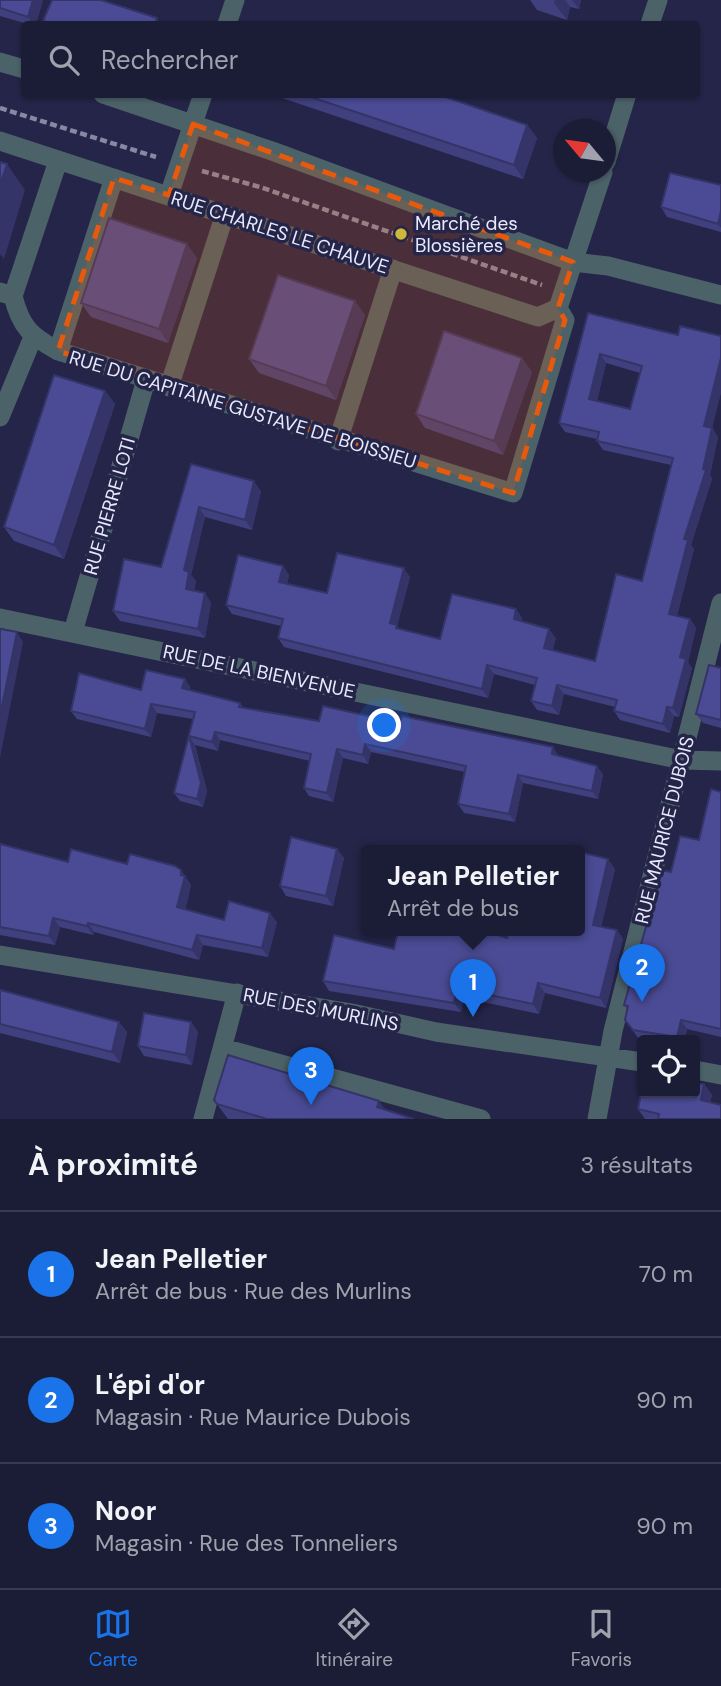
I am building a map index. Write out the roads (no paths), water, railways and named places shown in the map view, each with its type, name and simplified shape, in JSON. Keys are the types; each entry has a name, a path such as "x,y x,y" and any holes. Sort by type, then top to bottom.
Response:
{"street":[{"path":"228,21 235,0"},
{"path":"651,21 658,0"},
{"path":"0,62 21,68"},
{"path":"115,98 573,262 608,266 721,295"},
{"path":"169,195 202,98"},
{"path":"616,130 626,98"},
{"name":"RUE CHARLES LE CHAUVE","path":"0,141 538,317 561,300"},
{"path":"0,417 33,337 6,294 58,161"},
{"path":"58,351 114,178"},
{"path":"561,300 600,182"},
{"path":"169,387 225,214"},
{"path":"338,441 393,269"},
{"name":"RUE DU CAPITAINE GUSTAVE DE BOISSIEU","path":"33,337 58,351 146,380 513,493 565,320 561,300"},
{"name":"RUE PIERRE LOTI","path":"73,632 146,380"},
{"name":"RUE MAURICE DUBOIS","path":"597,1119 617,1018 721,603"},
{"name":"RUE DE LA BIENVENUE","path":"0,618 682,760 721,761"},
{"name":"RUE DES MURLINS","path":"0,955 237,993 436,1032 637,1061"},
{"path":"203,1119 237,993"},
{"path":"223,1048 481,1119"},
{"path":"700,1071 721,1074"}],"place":[{"name":"Marché des Blossières","path":"401,234"},
{"name":"L'épi d'or","path":"642,1002"},
{"name":"Jean Pelletier","path":"473,1017"},
{"name":"Noor","path":"311,1105"}]}
